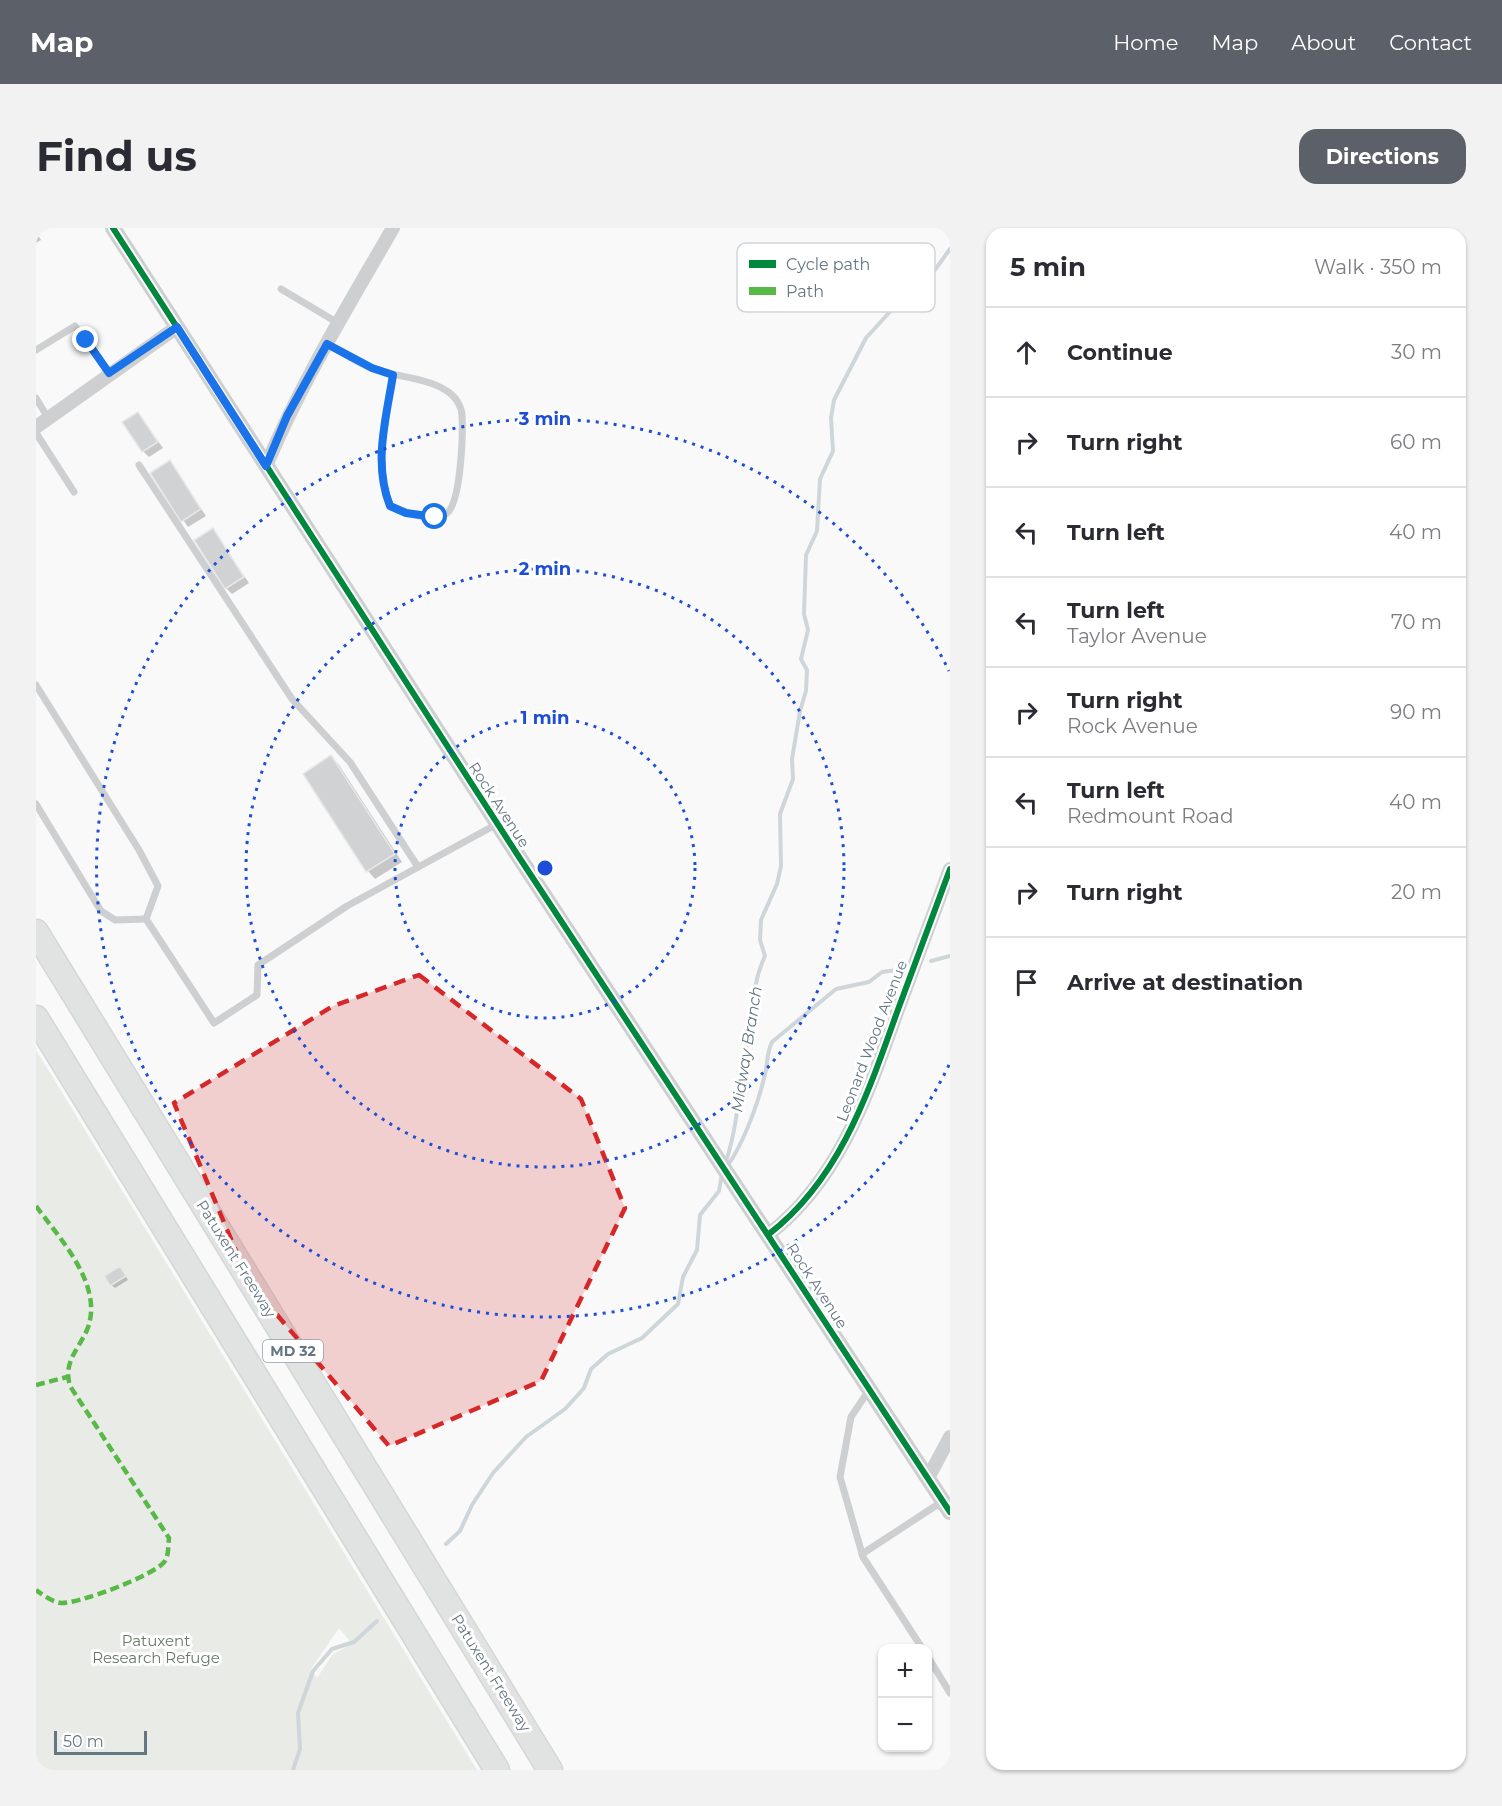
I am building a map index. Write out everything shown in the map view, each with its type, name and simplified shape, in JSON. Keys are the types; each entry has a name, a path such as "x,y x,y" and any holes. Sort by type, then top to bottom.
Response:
{"highway":[{"name":"Patuxent Freeway","path":"36,932 550,1770"},
{"name":"MD 32","path":"36,1018 497,1770"}],"street":[{"name":"Rock Avenue","path":"113,228 497,824 870,1388 931,1472 946,1506"},
{"path":"266,466 287,416 393,228"},
{"path":"36,427 109,373 177,327"},
{"name":"Leonard Wood Avenue","path":"769,1234 786,1220 815,1189 852,1128 950,869"},
{"path":"931,1472 950,1437"}],"lane":[{"path":"281,289 339,323"},
{"path":"36,350 75,326 109,373"},
{"path":"327,344 372,368 440,386 454,397 462,413 458,488 454,503 447,513 435,517 406,513 390,506 386,498 380,462 393,375"},
{"path":"36,398 48,418"},
{"path":"36,433 74,492"},
{"path":"139,465 292,699 350,762 418,867"},
{"path":"36,685 139,850 158,886 146,919"},
{"path":"36,804 101,912 115,920 146,919"},
{"path":"146,919 214,1023 257,995 258,965 347,906 497,824"},
{"path":"870,1388 851,1417 840,1478 862,1554 919,1644"},
{"path":"862,1554 946,1506"},
{"path":"932,1665 950,1693"}],"highlighted area":[{"path":"419,975 581,1099 625,1208 541,1381 389,1446 249,1282 174,1103 333,1006"}],"green space":[{"name":"Patuxent Research Refuge","path":"36,1050 477,1770 36,1770","holes":["339,1628 352,1644 333,1654 317,1678 311,1669"]}],"building":[{"path":"138,412 158,442 142,452 122,422"},
{"path":"170,460 201,509 181,522 150,473"},
{"path":"213,528 244,577 225,589 194,540"},
{"path":"331,755 395,854 366,872 303,774"},
{"path":"120,1266 126,1276 110,1286 104,1276"}],"waterway":[{"name":"Midway Branch","path":"935,270 950,249"},
{"name":"Midway Branch","path":"726,1161 735,1124 743,1057 750,1038 755,987 765,956 760,940 761,920 777,884 781,866 780,814 793,779 792,759 800,711 806,691 807,670 801,659 808,630 804,614 806,555 817,531 820,479 833,451 831,418 834,400 866,338 890,312"},
{"path":"931,961 950,956"},
{"path":"728,1165 754,1111 772,1042 836,989 869,982 882,972 897,970"},
{"name":"Midway Branch","path":"446,1544 460,1531 472,1505 493,1473 526,1437 565,1409 584,1388 591,1369 608,1354 642,1338 678,1304 683,1277 697,1250 700,1215 719,1191 722,1174"},
{"name":"Midway Branch","path":"293,1770 300,1749 298,1713 313,1671 332,1649 354,1642 377,1621"}],"marked path":[{"path":"36,1206 77,1264 90,1297 91,1313 87,1330 72,1356 68,1370 70,1386 169,1538 168,1553 165,1561 159,1567 116,1588 83,1599 61,1603 51,1600 36,1590"},
{"path":"36,1385 67,1377"}],"cycle path":[{"path":"113,228 517,854 950,1512"},
{"path":"769,1234 814,1188 848,1135 874,1076 950,869"}],"route":[{"path":"86,340 109,373 177,327 266,466 287,416 327,344 372,368 393,375 380,462 383,489 390,506 406,513 435,517"}]}
